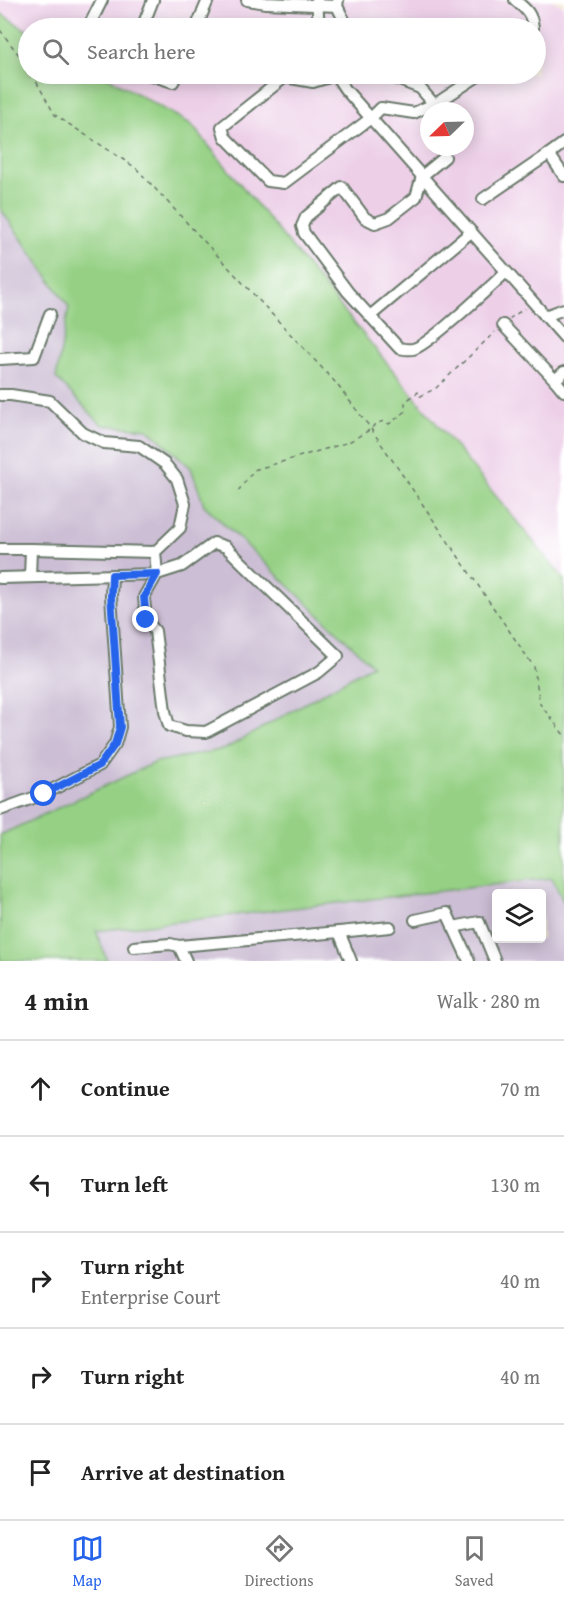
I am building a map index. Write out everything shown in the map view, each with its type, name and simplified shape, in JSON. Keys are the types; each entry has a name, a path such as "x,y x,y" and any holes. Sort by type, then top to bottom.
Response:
{"street":[{"path":"93,18 102,0"},
{"path":"146,18 153,0"},
{"path":"200,18 208,0"},
{"path":"247,0 266,3 337,3 344,18"},
{"path":"515,0 526,8 532,18"},
{"path":"317,2 318,18"},
{"path":"276,84 222,127 225,137 268,181 284,183 381,108 414,113 420,110"},
{"path":"342,84 564,337"},
{"path":"410,84 420,88 432,102"},
{"path":"437,102 465,84"},
{"path":"483,200 564,143"},
{"path":"549,154 564,176"},
{"path":"445,157 422,176 416,198 389,218 375,223 365,218 342,187 306,217 302,225 304,233 348,292 399,348 415,349 438,332 506,272"},
{"path":"370,316 471,232"},
{"path":"545,316 564,309"},
{"path":"0,359 34,357 50,314"},
{"path":"503,325 564,391"},
{"path":"555,380 564,372"},
{"path":"0,395 50,401 83,434 104,443 139,446 165,464 177,479 185,504 180,528 155,552 0,549"},
{"path":"0,578 157,574 182,566 214,543 226,547 338,656 319,672 206,732 169,726 155,632 146,620 144,597 157,574 155,552"},
{"path":"30,577 31,549"},
{"path":"0,810 44,794 100,765 115,744 120,727 111,596 112,575"},
{"path":"416,920 447,913 469,961"},
{"path":"453,927 479,922 495,961"},
{"path":"134,947 170,944 179,946 390,927"},
{"path":"339,932 351,961"},
{"path":"179,946 186,961"}],"path":[{"path":"0,30 18,54"},
{"path":"37,84 54,115 136,168 335,382 371,429 534,667 540,704 564,735"},
{"path":"238,491 254,470 349,442 371,429 375,424 384,421 388,424 405,412 405,402 418,392 419,397 436,388 503,325 533,302"}],"shaded area":[{"path":"0,0 552,0 564,6 564,579 191,124 120,84 546,84 546,18 18,18 18,25 0,13"},
{"path":"0,208 69,307 56,378 102,425 148,428 191,468 204,505 372,665 225,749 156,762 0,835"},
{"path":"552,878 564,903 564,961 105,961 107,960 96,931 515,883 529,879 530,881"}],"green space":[{"path":"0,13 18,25 18,84 120,84 191,124 564,579 564,903 552,878 96,931 107,960 105,961 0,961 0,835 156,762 225,749 372,665 204,505 191,468 148,429 102,425 56,378 69,307 0,208"}],"route":[{"path":"44,794 100,765 115,744 120,727 111,596 112,575 157,574 144,597 146,620"}]}
